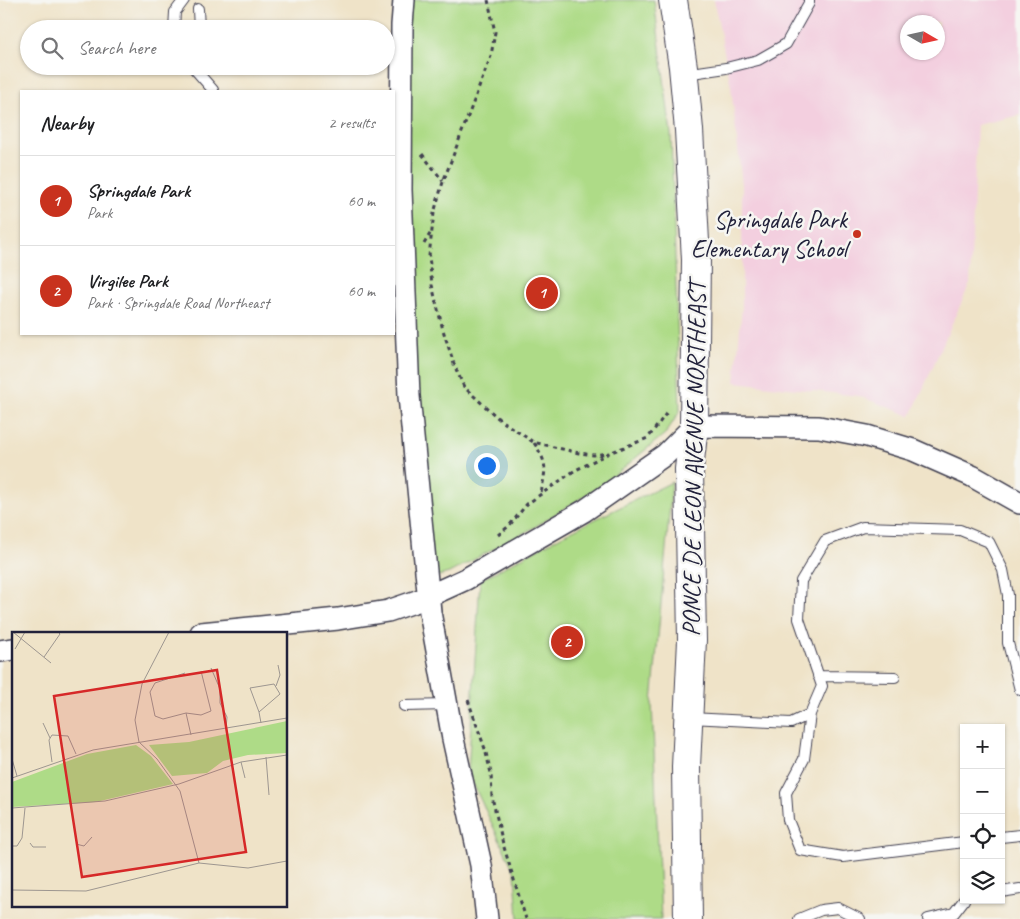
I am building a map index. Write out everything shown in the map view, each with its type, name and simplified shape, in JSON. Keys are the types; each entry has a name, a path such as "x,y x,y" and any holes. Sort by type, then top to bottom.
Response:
{"highway":[{"name":"PONCE DE LEON AVENUE NORTHEAST","path":"672,0 684,75 692,171 696,260 694,426 689,469 692,640 686,767 688,919"}],"street":[{"path":"404,0 397,113 409,396 429,596 447,705 481,865 488,919"},
{"path":"211,632 338,619 388,611 429,596 491,565 584,511 666,454 694,426 819,427 867,436 913,450 972,476 1020,503"}],"lane":[{"path":"175,20 175,12 184,0"},
{"path":"684,75 758,60 786,44 809,0"},
{"path":"198,9 199,20"},
{"path":"204,75 213,90"},
{"path":"960,842 843,857 800,850 788,820 786,793 804,759 810,714 822,686 799,619 801,581 825,541 863,527 960,530 989,542 1003,570 1008,595 1008,642 1020,690"},
{"path":"818,676 895,677"},
{"path":"404,706 447,705"},
{"path":"689,718 791,723 810,714"},
{"path":"1005,837 1020,835"},
{"path":"1005,891 1020,889"},
{"path":"928,919 954,913 961,904"},
{"path":"798,919 821,910 838,908 860,919"}],"path":[{"path":"488,0 495,32 491,56 443,182 434,213 429,256 432,285 443,330 455,367 464,387 499,419 533,442 579,453 594,455 610,453"},
{"path":"493,538 509,526 527,504 574,471 610,453 648,438 668,412"},
{"path":"533,442 543,456 545,470 541,493"},
{"path":"467,695 485,749 491,773 492,797 503,844 526,919"}],"shaded area":[{"name":"Springdale Park Elementary School","path":"714,0 1020,0 1020,115 977,125 970,283 911,416 859,396 735,382 742,307 742,185 731,87"}],"green space":[{"path":"406,0 654,0 671,134 680,411 666,433 605,483 533,528 449,573 435,577 414,436"},
{"path":"672,482 652,703 661,919 518,919 515,873 468,773 480,580 565,534"}],"place":[{"name":"Springdale Park Elementary School","path":"857,234"},
{"name":"Springdale Park","path":"542,293"},
{"name":"Virgilee Park","path":"567,642"}]}
